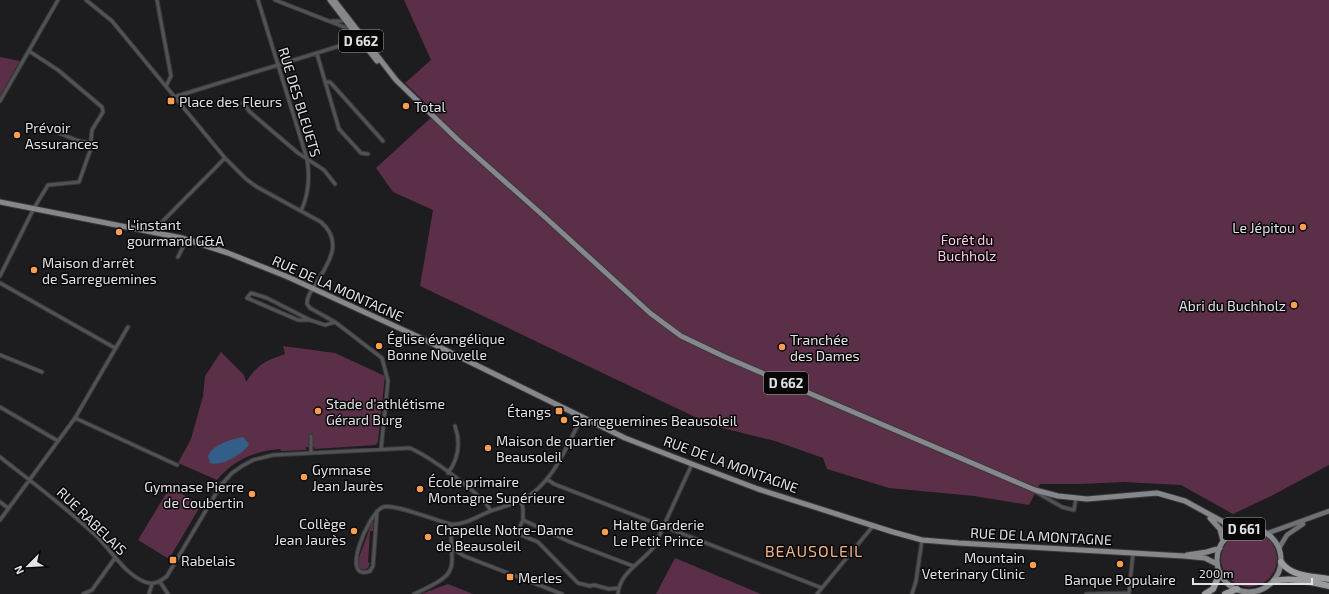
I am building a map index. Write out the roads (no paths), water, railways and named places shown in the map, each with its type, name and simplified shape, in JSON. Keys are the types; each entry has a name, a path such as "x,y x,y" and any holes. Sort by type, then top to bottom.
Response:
{"highway":[{"path":"1281,562 1293,573 1329,580"},
{"path":"1205,594 1213,589 1220,573"},
{"path":"1274,581 1283,579 1300,580 1329,586"},
{"path":"1225,594 1237,589"}],"main road":[{"name":"D 662","path":"330,0 396,80 434,118 650,313 682,336 733,360 1028,487 1058,496 1087,499 1157,493 1185,501 1238,530"},
{"name":"D 662","path":"334,0 346,19"},
{"name":"RUE DE LA MONTAGNE","path":"0,202 187,239 228,253 313,288 430,343 624,438 758,489 873,526 922,540 1184,556 1205,558 1217,564"},
{"name":"D 662","path":"1204,511 1220,529 1223,541"},
{"name":"D 661","path":"1220,573 1217,564 1223,541 1238,530 1248,528 1259,529 1268,533 1279,548 1281,562"},
{"name":"RUE DE LA MONTAGNE","path":"1184,556 1220,548"},
{"path":"1220,573 1228,583 1237,589 1244,591 1257,590 1274,581 1281,562"}],"street":[{"path":"0,100 58,0"},
{"path":"86,0 112,21 225,158 256,187 321,222 327,227 334,244 309,294 307,304 310,308 334,322 382,358 385,364 388,381 381,449"},
{"path":"92,4 95,0"},
{"path":"157,0 171,76 166,86"},
{"name":"RUE DES BLEUETS","path":"258,0 307,159 309,170 308,191 301,211"},
{"path":"275,0 344,27 352,27"},
{"path":"330,21 346,19"},
{"path":"174,97 317,54 361,39"},
{"path":"0,276 34,208 48,185 79,182 86,166 92,130 103,112 102,107 58,70 29,51"},
{"path":"317,54 339,129 361,153 368,154"},
{"path":"325,82 330,82 383,141"},
{"path":"242,102 250,112 307,159 324,170 335,184"},
{"path":"56,132 69,135 82,143 90,142"},
{"path":"154,232 156,228 225,158"},
{"path":"178,257 187,239"},
{"path":"0,283 115,348"},
{"path":"310,320 298,320 246,298 252,293 267,298 310,320 325,325 334,322"},
{"path":"0,520 75,418 128,327"},
{"path":"0,355 42,372"},
{"path":"0,407 58,441"},
{"path":"75,418 177,465"},
{"path":"377,512 373,566 370,571 365,573 359,572 356,567 356,560 366,528 377,512 382,507 395,508 451,524 462,523 521,500 548,479 582,418"},
{"path":"448,473 454,465 460,439 455,426"},
{"path":"311,436 311,452"},
{"path":"149,594 152,584 160,582 167,576 221,485 232,473 253,460 265,456 311,452 410,448 420,453 448,473 487,503 491,511"},
{"name":"RUE RABELAIS","path":"0,457 30,480 96,536 115,558 131,572 143,581 152,584"},
{"path":"618,594 619,588 633,566 647,555 654,547 692,464"},
{"path":"548,479 554,484 822,588"},
{"path":"1028,487 1062,507 1074,510 1076,498"},
{"path":"521,500 524,509 523,520 518,531 522,535 538,542 578,583 590,586 594,584 609,589 619,588"},
{"path":"0,502 8,508"},
{"path":"1268,533 1329,512"},
{"path":"1279,548 1287,535 1310,519"},
{"path":"523,520 570,542 633,566"},
{"path":"414,594 444,579 452,566 453,549 451,524"},
{"path":"817,594 873,526"},
{"path":"912,594 916,581 922,540"},
{"path":"453,549 464,556 562,594"},
{"path":"1086,594 1129,593 1133,553"},
{"path":"83,594 92,590 115,558"},
{"path":"160,582 168,594"}],"water":[{"path":"243,437 249,444 242,452 231,459 220,463 210,463 208,456 214,448 228,441"}],"place":[{"name":"Place des Fleurs","path":"171,101"},
{"name":"Total","path":"406,106"},
{"name":"Prévoir Assurances","path":"17,135"},
{"name":"Le Jépitou","path":"1303,227"},
{"name":"L'instant gourmand G&A","path":"119,232"},
{"name":"Maison d'arrêt de Sarreguemines","path":"34,270"},
{"name":"Abri du Buchholz","path":"1294,305"},
{"name":"Église évangélique Bonne Nouvelle","path":"379,346"},
{"name":"Tranchée des Dames","path":"782,347"},
{"name":"Stade d'athlétisme Gérard Burg","path":"318,411"},
{"name":"Étangs","path":"559,411"},
{"name":"Sarreguemines Beausoleil","path":"564,420"},
{"name":"Maison de quartier Beausoleil","path":"488,448"},
{"name":"Gymnase Jean Jaurès","path":"304,477"},
{"name":"École primaire Montagne Supérieure","path":"420,489"},
{"name":"Gymnase Pierre de Coubertin","path":"252,494"},
{"name":"Collège Jean Jaurès","path":"354,531"},
{"name":"Halte Garderie Le Petit Prince","path":"605,532"},
{"name":"Chapelle Notre-Dame de Beausoleil","path":"428,537"},
{"name":"Rabelais","path":"173,560"},
{"name":"Banque Populaire","path":"1120,564"},
{"name":"Mountain Veterinary Clinic","path":"1033,565"},
{"name":"Merles","path":"510,577"}],"district":[{"name":"BEAUSOLEIL","path":"814,550"}],"park label":[{"name":"Forêt du Buchholz","path":"967,248"}]}
